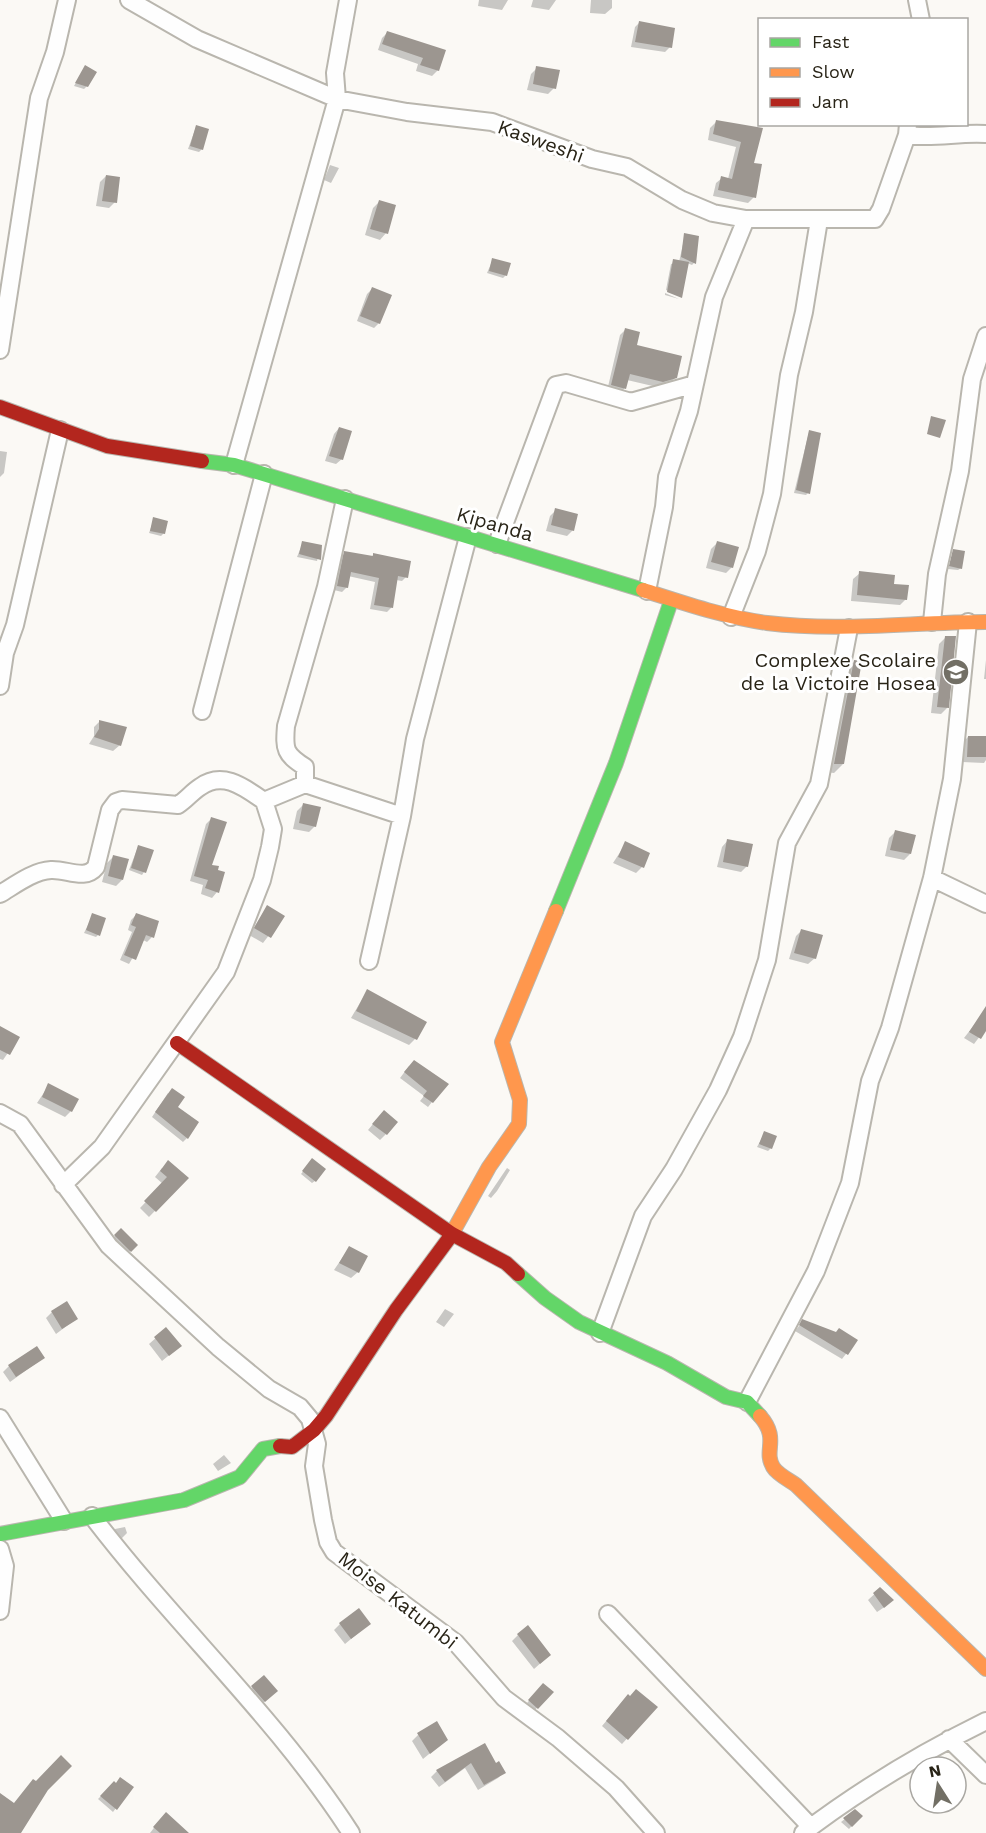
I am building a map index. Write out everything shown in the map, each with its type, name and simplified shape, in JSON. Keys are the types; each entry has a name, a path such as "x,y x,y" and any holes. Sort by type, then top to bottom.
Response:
{"street":[{"path":"0,350 39,98 55,52 67,0"},
{"name":"Kasweshi","path":"129,0 203,42 337,99 407,112 492,122 592,159 627,167 698,207 746,219 875,219 881,209 907,130"},
{"path":"234,465 337,99 335,73 348,0"},
{"path":"917,0 921,18"},
{"path":"907,130 932,138 968,132 986,134"},
{"path":"646,591 663,514 667,477 684,429 714,297 746,219"},
{"path":"731,617 757,551 772,494 789,375 804,312 819,220"},
{"path":"932,622 937,574 960,471 972,379 986,336"},
{"path":"497,544 556,385 566,383 631,402 694,384"},
{"name":"Kipanda","path":"0,407 107,446 171,458 234,465 497,544 671,601 731,617 769,624 849,628 932,622 986,622"},
{"path":"0,686 5,653 18,614 60,429"},
{"path":"202,711 264,474"},
{"path":"305,784 305,767 289,756 286,749 286,726 326,587 345,499"},
{"path":"369,961 402,816 415,739 468,537"},
{"path":"0,1534 184,1500 240,1477 263,1449 271,1446 292,1447 314,1430 452,1234 489,1167 519,1124 520,1100 502,1042 612,773 671,601"},
{"path":"747,1402 816,1271 849,1183 870,1081 890,1028 932,878 952,779 968,622"},
{"path":"600,1333 643,1216 674,1169 718,1090 742,1037 767,960 787,843 819,784 849,628"},
{"path":"0,894 29,877 51,870 85,875 92,872 96,867 110,810 116,802 122,800 178,805 202,785 229,780 264,801 273,829 261,880 226,972 102,1147 63,1185"},
{"path":"264,801 305,784 402,816"},
{"path":"932,878 986,904"},
{"path":"177,1043 452,1234 506,1263 544,1298 579,1322 667,1363 726,1397 747,1402 768,1425 772,1436 770,1460 774,1469 796,1485 986,1669"},
{"path":"0,1113 20,1124 109,1246 218,1347 269,1389 300,1407 314,1430"},
{"path":"0,1418 64,1521"},
{"name":"Moise Katumbi","path":"314,1430 317,1444 314,1466 328,1542 334,1552 456,1643 504,1698 558,1738 616,1788 656,1833"},
{"path":"92,1516 153,1593 306,1768 351,1833"},
{"path":"0,1549 5,1566 0,1611"},
{"path":"608,1614 807,1830 879,1779 949,1739 986,1721"},
{"path":"949,1739 986,1775"}],"building":[{"path":"639,21 675,28 672,48 635,42"},
{"path":"387,31 446,50 439,71 420,65 423,58 382,44"},
{"path":"85,65 97,72 88,87 75,83"},
{"path":"536,66 560,70 556,89 533,84"},
{"path":"716,120 763,128 754,163 762,164 756,198 718,190 721,176 732,179 741,142 713,134"},
{"path":"196,125 209,129 203,150 190,146"},
{"path":"106,175 120,177 117,203 102,201"},
{"path":"379,200 396,205 388,234 370,229"},
{"path":"684,233 699,236 696,264 681,257"},
{"path":"492,258 511,263 507,276 489,271"},
{"path":"673,259 689,262 682,298 667,292"},
{"path":"372,287 392,295 380,324 360,316"},
{"path":"625,328 640,332 637,345 682,356 677,378 663,382 630,374 626,389 611,385"},
{"path":"931,416 946,420 940,438 927,434"},
{"path":"339,427 352,431 343,460 329,456"},
{"path":"809,430 821,433 810,494 796,490"},
{"path":"555,508 578,514 574,531 551,525"},
{"path":"153,517 168,521 165,534 150,531"},
{"path":"302,541 322,545 321,560 299,554"},
{"path":"717,541 739,547 733,568 711,562"},
{"path":"953,549 965,551 962,569 949,566"},
{"path":"344,551 373,556 373,553 411,561 408,578 398,576 393,608 374,605 379,578 351,572 348,588 337,586"},
{"path":"859,571 895,575 894,584 909,585 907,600 857,595"},
{"path":"945,636 956,636 949,708 937,707"},
{"path":"854,660 862,661 844,764 834,764"},
{"path":"99,720 127,727 121,746 94,737 99,729"},
{"path":"968,736 986,736 986,757 967,757"},
{"path":"303,803 321,807 316,827 299,823"},
{"path":"211,817 227,822 212,865 219,866 218,870 225,872 219,893 205,888 208,880 194,876"},
{"path":"895,830 916,835 911,854 890,850"},
{"path":"727,839 753,844 748,867 723,862"},
{"path":"625,841 650,853 644,868 618,857"},
{"path":"138,845 154,850 146,873 131,868"},
{"path":"113,855 129,859 123,880 108,876"},
{"path":"267,905 285,916 271,938 254,928"},
{"path":"92,913 106,918 100,936 86,930"},
{"path":"136,913 159,921 154,938 146,935 136,960 124,955 136,927 131,925"},
{"path":"801,929 823,935 816,959 794,953"},
{"path":"367,989 427,1022 417,1040 356,1011"},
{"path":"986,1006 986,1031 981,1039 969,1032"},
{"path":"0,1026 20,1037 10,1055 0,1050"},
{"path":"414,1060 449,1084 433,1103 423,1096 427,1091 404,1072"},
{"path":"48,1083 79,1099 72,1112 42,1097"},
{"path":"172,1088 185,1097 178,1107 199,1122 188,1139 155,1112"},
{"path":"384,1110 398,1122 387,1135 372,1124"},
{"path":"764,1131 777,1136 772,1149 759,1144"},
{"path":"312,1158 326,1169 316,1182 302,1171"},
{"path":"168,1160 189,1178 156,1212 144,1201 167,1177 160,1171"},
{"path":"121,1228 138,1245 131,1252 114,1235"},
{"path":"349,1246 368,1256 359,1273 339,1263"},
{"path":"67,1301 78,1319 62,1329 51,1311"},
{"path":"802,1319 836,1332 839,1328 858,1340 848,1355 799,1325"},
{"path":"166,1327 182,1346 169,1356 154,1337"},
{"path":"37,1346 45,1358 16,1377 8,1365"},
{"path":"880,1587 894,1600 884,1608 873,1593"},
{"path":"359,1608 371,1624 351,1639 339,1623"},
{"path":"528,1625 551,1655 540,1664 517,1634"},
{"path":"264,1675 278,1691 265,1702 251,1686"},
{"path":"543,1683 554,1692 538,1709 528,1700"},
{"path":"636,1689 658,1707 628,1740 606,1721 628,1694 630,1696"},
{"path":"437,1721 448,1740 430,1754 417,1733"},
{"path":"485,1743 496,1763 499,1761 506,1773 484,1785 471,1763 445,1782 436,1770"},
{"path":"61,1755 72,1766 48,1790 21,1833 0,1833 0,1793 14,1803 33,1779 36,1781"},
{"path":"120,1777 134,1787 117,1810 100,1796"},
{"path":"855,1809 863,1816 852,1827 843,1818"},
{"path":"166,1812 189,1833 160,1833 153,1827"}],"traffic: fast":[{"path":"202,461 234,465 643,590"},
{"path":"556,911 616,763 671,601"},
{"path":"518,1274 545,1298 579,1322 667,1363 726,1397 747,1402 760,1416"},
{"path":"0,1534 184,1500 240,1477 263,1449 280,1446"}],"traffic: slow":[{"path":"643,590 720,613 794,626 849,627 986,622"},
{"path":"450,1237 489,1167 519,1124 520,1100 502,1042 556,911"},
{"path":"760,1416 769,1431 770,1461 775,1470 796,1485 986,1669"}],"traffic: jam":[{"path":"0,407 107,446 202,461"},
{"path":"177,1043 452,1234 506,1263 518,1274"},
{"path":"280,1446 292,1447 314,1430 326,1416 396,1310 450,1237"}],"place":[{"name":"Complexe Scolaire de la Victoire Hosea","path":"956,672"}]}
